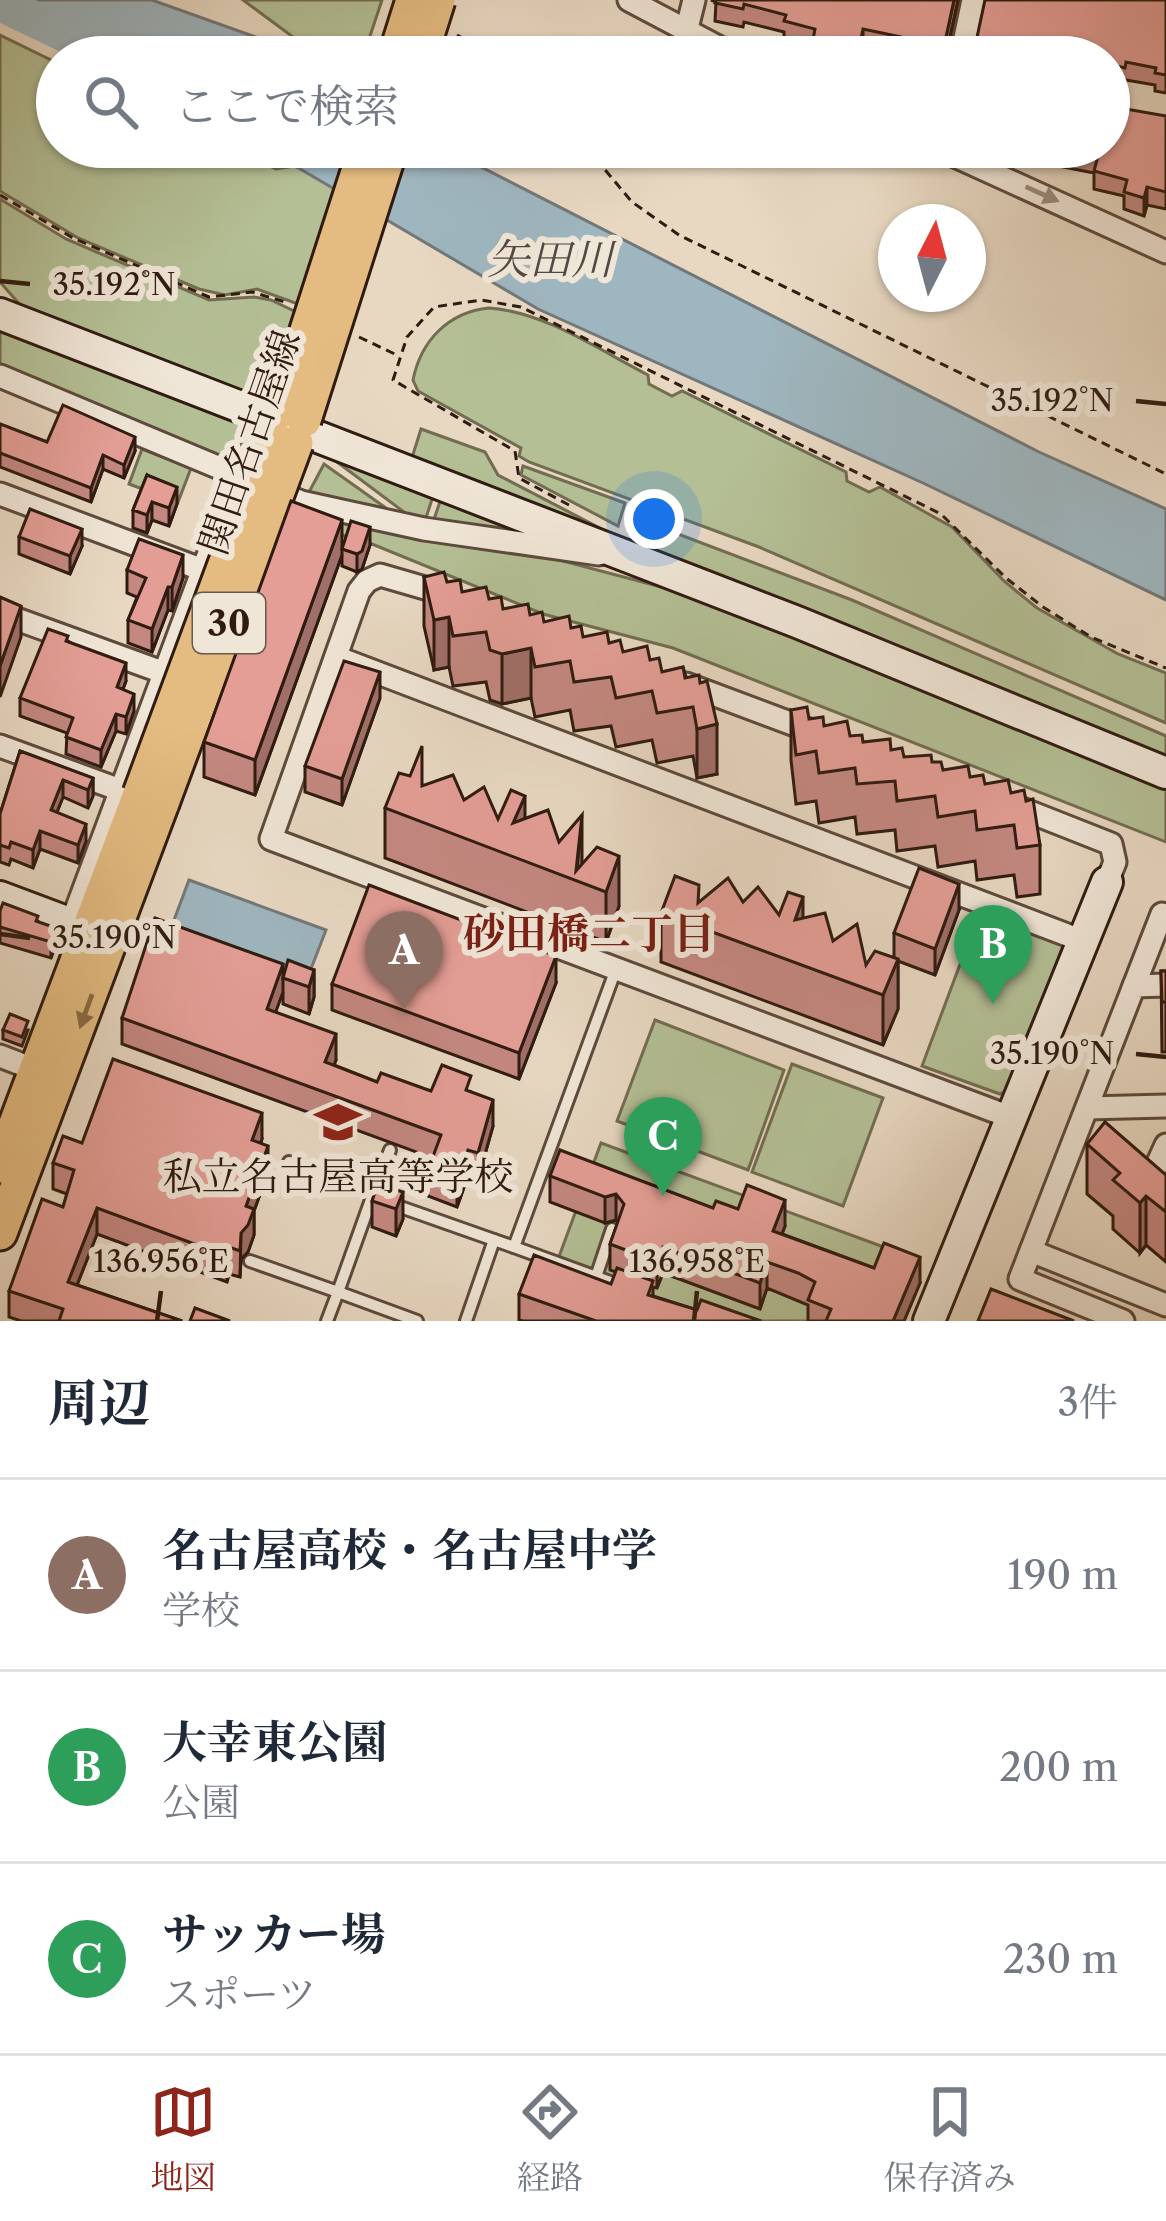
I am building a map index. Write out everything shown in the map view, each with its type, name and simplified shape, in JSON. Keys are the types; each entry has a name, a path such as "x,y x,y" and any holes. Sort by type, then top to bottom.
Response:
{"main road":[{"path":"402,36 413,0"},
{"path":"427,36 438,0"},
{"name":"関田名古屋線","path":"289,427 360,168"},
{"name":"関田名古屋線","path":"0,1233 90,931 289,427 383,168"},
{"name":"関田名古屋線","path":"0,1166 49,1074"}],"street":[{"path":"629,0 694,36"},
{"path":"686,32 694,0"},
{"path":"965,36 973,0"},
{"path":"981,168 1166,252"},
{"path":"0,314 1166,773"},
{"path":"0,376 302,502 388,522 624,556"},
{"path":"0,746 142,796 165,673 238,475"},
{"path":"0,494 202,570"},
{"path":"460,599 391,576 367,581 359,591 272,839 1010,1117"},
{"path":"0,613 165,673"},
{"path":"336,657 1083,941"},
{"path":"658,673 834,739"},
{"path":"929,1321 1115,862 1111,844 988,796"},
{"path":"0,897 90,931"},
{"path":"1123,1321 1020,1279 1162,914 1166,916"},
{"path":"1135,986 1166,985"},
{"path":"0,1056 49,1074"},
{"path":"1087,1108 1166,1106"},
{"path":"1156,1167 1166,1145"},
{"path":"1031,1251 1166,1305"}],"lane":[{"path":"514,1247 616,969"},
{"path":"327,1321 390,1150"},
{"path":"289,1162 637,1292"},
{"path":"596,1277 612,1229"},
{"path":"466,1321 494,1240"},
{"path":"250,1261 418,1321"}],"path":[{"path":"604,168 632,202 680,235 1166,474"},
{"path":"0,195 102,253 208,297 252,292 293,307"},
{"path":"573,508 519,478 514,451 393,380 407,338 434,307 481,300 520,307 940,514 1043,607 1091,637 1166,668"},
{"path":"358,337 400,357"}],"green space":[{"path":"243,0 382,0 370,36 292,36"},
{"path":"0,35 36,53 36,168 299,168 337,182 298,304 257,289 225,295 199,289 78,238 0,191"},
{"path":"0,199 66,239 209,300 254,297 296,312 265,408 29,315 0,282"},
{"path":"489,308 531,317 571,334 648,375 649,384 672,396 682,391 846,472 847,481 869,492 880,487 952,527 1037,608 1118,654 1166,673 1166,723 759,547 519,456 521,448 418,391 413,380 423,352 439,330 461,315"},
{"path":"0,323 249,423 233,466 0,368"},
{"path":"421,429 485,452 498,475 619,538 410,464"},
{"path":"142,449 191,468 178,502 129,484"},
{"path":"329,456 434,493 425,521 408,515"},
{"path":"324,464 386,508 308,494"},
{"path":"523,466 625,503 618,526 521,475"},
{"path":"442,496 510,524 508,533 433,522"},
{"path":"636,511 664,521 670,531 852,600 1166,736 1166,763 639,553 637,539 629,533"},
{"path":"298,514 533,553 718,602 1166,783 1166,842 673,648 543,614 372,544 295,521"},
{"path":"980,911 1064,943 1009,1089 1000,1094 922,1066"},
{"path":"655,1020 784,1070 748,1170 617,1121"},
{"path":"792,1064 883,1098 843,1206 752,1172"},
{"path":"601,1143 889,1249 862,1321 576,1321 540,1308"}],"water":[{"path":"10,0 152,0 253,36 73,36"},
{"name":"矢田川","path":"299,168 483,168 1039,452 1166,509 1166,600 923,483 538,309"},
{"path":"189,880 326,930 304,987 168,936"}],"building":[{"path":"954,0 946,36 896,36 863,29 862,36 814,36 815,29 784,21 786,15 744,4 743,9 715,3"},
{"path":"985,0 1166,0 1166,75 1155,73 1156,68 1130,63 1130,36 977,36"},
{"path":"1130,110 1166,116 1166,192 1147,187 1144,198 1124,192 1127,180 1094,171 1130,168"},
{"path":"63,405 135,437 124,465 103,455 91,488 0,453 0,424 47,442"},
{"path":"147,475 177,487 169,508 152,502 147,515 133,510"},
{"path":"291,501 342,520 255,760 204,742"},
{"path":"30,509 82,529 70,556 19,537"},
{"path":"351,521 370,527 357,554 342,549"},
{"path":"139,539 183,555 152,629 128,620 146,578 127,570"},
{"path":"444,572 447,582 460,580 462,592 486,587 489,599 501,597 503,609 528,604 530,615 542,612 544,622 569,616 571,628 581,626 583,637 607,632 609,643 620,640 623,652 647,646 650,660 659,658 662,672 683,667 685,678 699,675 700,683 707,681 717,724 697,729 693,707 657,713 652,691 616,698 611,677 574,682 570,661 535,667 531,648 502,654 490,650 486,632 453,636 449,617 434,620 424,577"},
{"path":"0,597 21,606 0,666"},
{"path":"48,629 68,636 66,641 126,663 117,687 134,694 126,717 116,714 101,750 66,737 73,718 20,698"},
{"path":"344,661 380,672 342,779 305,766"},
{"path":"807,707 809,719 823,717 824,726 847,721 850,736 862,735 863,742 890,739 891,750 902,748 904,757 931,755 943,770 968,766 970,777 983,775 985,784 1008,780 1011,793 1024,790 1026,801 1033,799 1040,845 1017,848 1014,825 977,830 975,811 938,817 935,796 897,801 895,781 857,784 855,768 819,773 816,751 796,755 791,710"},
{"path":"422,746 422,786 453,775 464,800 484,787 498,819 511,790 525,796 513,823 548,810 559,842 582,815 576,871 597,847 619,856 606,892 385,808 399,773 410,776"},
{"path":"20,751 93,778 88,790 63,780 51,810 86,824 78,845 40,831 33,850 11,842 9,848 0,845 0,814"},
{"path":"919,868 959,884 935,949 894,933"},
{"path":"675,876 699,885 698,903 728,878 743,902 758,887 779,915 788,892 803,897 795,920 825,913 833,941 857,924 866,965 875,951 898,959 883,995 661,913"},
{"path":"369,885 556,956 519,1053 332,984"},
{"path":"3,903 56,928 51,942 0,927"},
{"path":"155,918 283,964 267,1009 336,1034 325,1062 377,1082 381,1073 431,1091 442,1065 471,1076 466,1090 493,1100 478,1153 468,1150 457,1181 428,1170 441,1135 122,1018"},
{"path":"288,960 314,970 309,987 283,978"},
{"path":"1161,971 1166,971 1166,1002 1162,1002"},
{"path":"10,1014 28,1021 22,1037 3,1030"},
{"path":"113,1059 262,1113 252,1140 268,1146 246,1206 254,1209 241,1233 240,1251 229,1247 227,1256 97,1208 68,1282 182,1321 59,1321 63,1309 9,1291 42,1199 63,1207 74,1170 53,1163 63,1136 82,1143"},
{"path":"1105,1122 1166,1175 1166,1212 1146,1196 1140,1203 1113,1180 1120,1173 1087,1144"},
{"path":"560,1150 713,1208 716,1201 738,1209 747,1185 785,1200 773,1231 874,1268 884,1243 920,1257 893,1321 826,1321 831,1309 808,1300 815,1282 798,1273 767,1262 760,1283 663,1247 657,1262 610,1244 624,1204 616,1194 605,1197 550,1176"},
{"path":"378,1184 403,1192 396,1209 372,1201"},
{"path":"534,1255 611,1284 617,1268 653,1281 648,1295 697,1310 701,1300 761,1321 596,1321 519,1294"},
{"path":"991,1289 1074,1321 978,1321"},
{"path":"195,1308 230,1321 190,1321"}],"waterway":[{"name":"矢田川","path":"0,3 69,36"}],"place":[{"name":"大幸東公園","path":"993,1004"},
{"name":"名古屋高校・名古屋中学","path":"404,1010"},
{"name":"私立名古屋高等学校","path":"338,1122"},
{"name":"サッカー場","path":"663,1196"}],"district":[{"name":"砂田橋二丁目","path":"589,933"}]}
